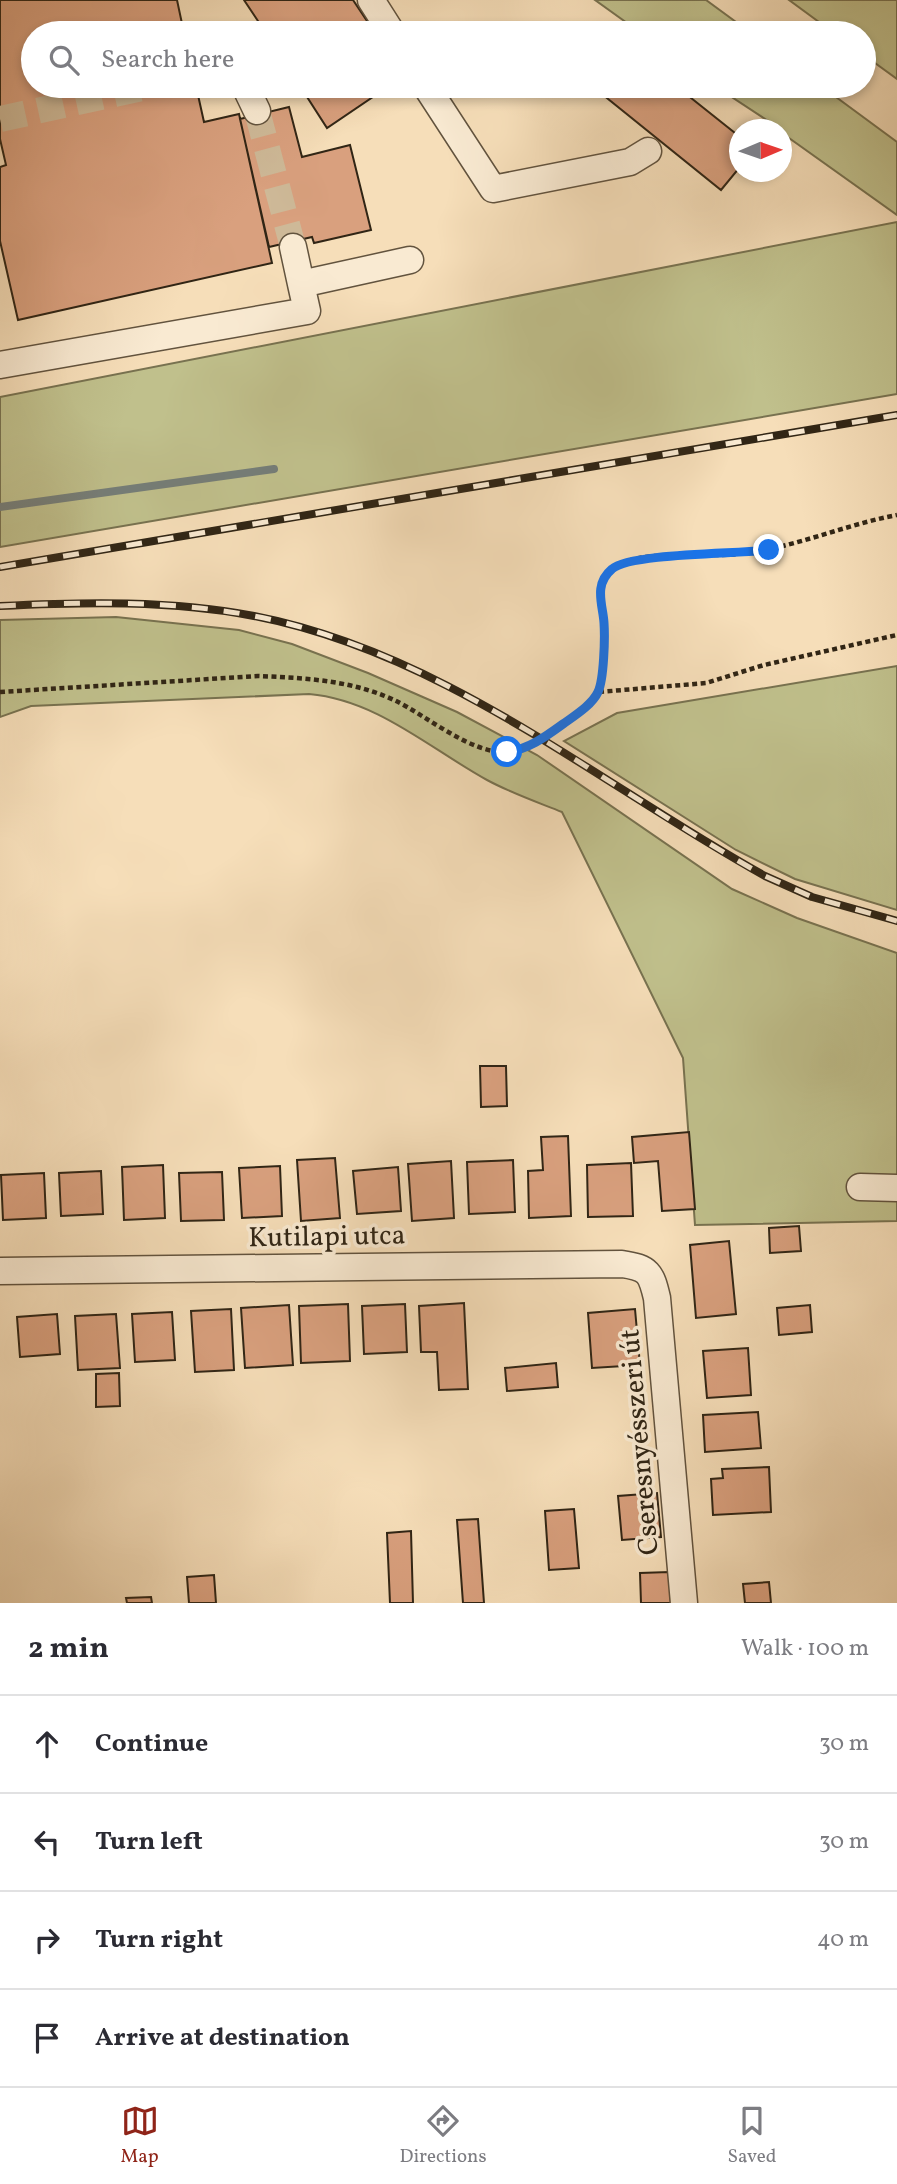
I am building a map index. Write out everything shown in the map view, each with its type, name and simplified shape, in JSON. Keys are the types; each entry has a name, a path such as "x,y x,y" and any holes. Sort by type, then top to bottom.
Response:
{"street":[{"path":"371,0 384,21"},
{"path":"251,98 257,111"},
{"path":"434,98 493,189 631,162 648,151"},
{"path":"0,365 307,311 293,247"},
{"path":"301,284 410,260"},
{"path":"860,1187 897,1188"},
{"name":"Kutilapi utca","path":"0,1271 622,1264 640,1266 652,1276"},
{"name":"Cseresnyésszeri út","path":"652,1276 657,1298 684,1603"}],"path":[{"path":"0,692 258,676 335,682 393,699 490,752 507,752 541,740 582,709 598,692 604,641 599,594 611,569 626,561 646,558 769,550 897,515"},
{"path":"598,692 706,683 764,665 897,635"}],"green space":[{"path":"595,0 706,0 735,21 624,21"},
{"path":"789,0 897,0 897,79 876,64 876,21 818,21"},
{"path":"733,98 837,98 897,142 897,215 792,140 792,119 765,119"},
{"path":"897,222 897,394 0,547 0,397"},
{"path":"116,617 239,630 292,644 368,673 457,712 537,755 732,889 797,918 897,953 897,1221 695,1225 683,1058 562,812 487,780 380,715 334,698 309,694 31,706 0,717 0,620"},
{"path":"897,666 897,910 795,879 736,850 564,741 617,713"}],"building":[{"path":"0,0 177,0 181,21 21,21 21,98 199,98 204,122 239,114 272,263 18,320 0,241 0,167 6,165 0,139"},
{"path":"244,0 353,0 367,21 258,21"},
{"path":"308,98 371,98 327,128"},
{"path":"607,98 691,98 729,128 729,180 721,190"},
{"path":"289,107 302,157 350,145 371,230 314,243 312,237 269,247 240,119"},
{"path":"480,1066 506,1066 507,1106 481,1107"},
{"path":"689,1132 695,1209 662,1211 658,1161 634,1163 632,1137"},
{"path":"568,1136 571,1216 529,1218 528,1171 543,1170 541,1137"},
{"path":"335,1158 340,1218 301,1221 297,1160"},
{"path":"513,1160 515,1212 469,1214 467,1162"},
{"path":"451,1161 454,1218 412,1221 408,1164"},
{"path":"631,1163 633,1216 588,1217 587,1165"},
{"path":"163,1165 165,1218 124,1220 122,1167"},
{"path":"280,1166 282,1216 242,1218 239,1168"},
{"path":"398,1167 401,1211 357,1214 353,1171"},
{"path":"101,1171 103,1214 61,1216 59,1173"},
{"path":"222,1172 224,1220 181,1221 179,1173"},
{"path":"44,1173 46,1218 3,1220 1,1175"},
{"path":"799,1226 801,1251 770,1253 769,1228"},
{"path":"729,1241 736,1314 696,1318 690,1245"},
{"path":"464,1303 468,1389 439,1390 437,1352 421,1352 419,1306"},
{"path":"348,1304 350,1361 301,1363 299,1306"},
{"path":"405,1304 407,1352 364,1354 362,1306"},
{"path":"289,1305 293,1365 245,1368 241,1308"},
{"path":"810,1305 812,1332 779,1335 777,1308"},
{"path":"231,1309 234,1370 195,1372 191,1311"},
{"path":"635,1309 640,1365 592,1368 588,1313"},
{"path":"172,1312 175,1360 135,1362 132,1314"},
{"path":"57,1314 60,1354 20,1357 17,1317"},
{"path":"116,1314 120,1368 78,1370 75,1316"},
{"path":"748,1348 751,1395 707,1398 703,1351"},
{"path":"556,1363 558,1387 507,1391 505,1368"},
{"path":"119,1373 120,1406 96,1407 96,1374"},
{"path":"758,1412 761,1448 705,1452 703,1415"},
{"path":"769,1467 771,1512 713,1515 711,1479 723,1478 722,1469"},
{"path":"657,1493 661,1537 622,1540 618,1496"},
{"path":"574,1509 579,1568 549,1570 545,1511"},
{"path":"478,1519 484,1603 463,1603 457,1520"},
{"path":"411,1531 413,1603 390,1603 387,1533"},
{"path":"669,1572 671,1603 641,1603 640,1573"},
{"path":"214,1575 216,1603 189,1603 187,1577"},
{"path":"769,1582 771,1603 745,1603 743,1584"},
{"path":"151,1597 152,1603 127,1603 126,1598"}],"waterway":[{"path":"0,507 274,469"}],"tunnel":[{"path":"0,119 96,98"},
{"path":"257,111 293,247"}],"railway":[{"path":"0,567 897,415"},
{"path":"0,606 95,603 191,607 254,616 324,634 391,659 456,690 519,725 765,876 812,897 897,921"}],"route":[{"path":"507,752 519,751 541,740 582,709 598,692 604,641 604,620 599,594 611,569 626,561 646,558 769,550"}]}
